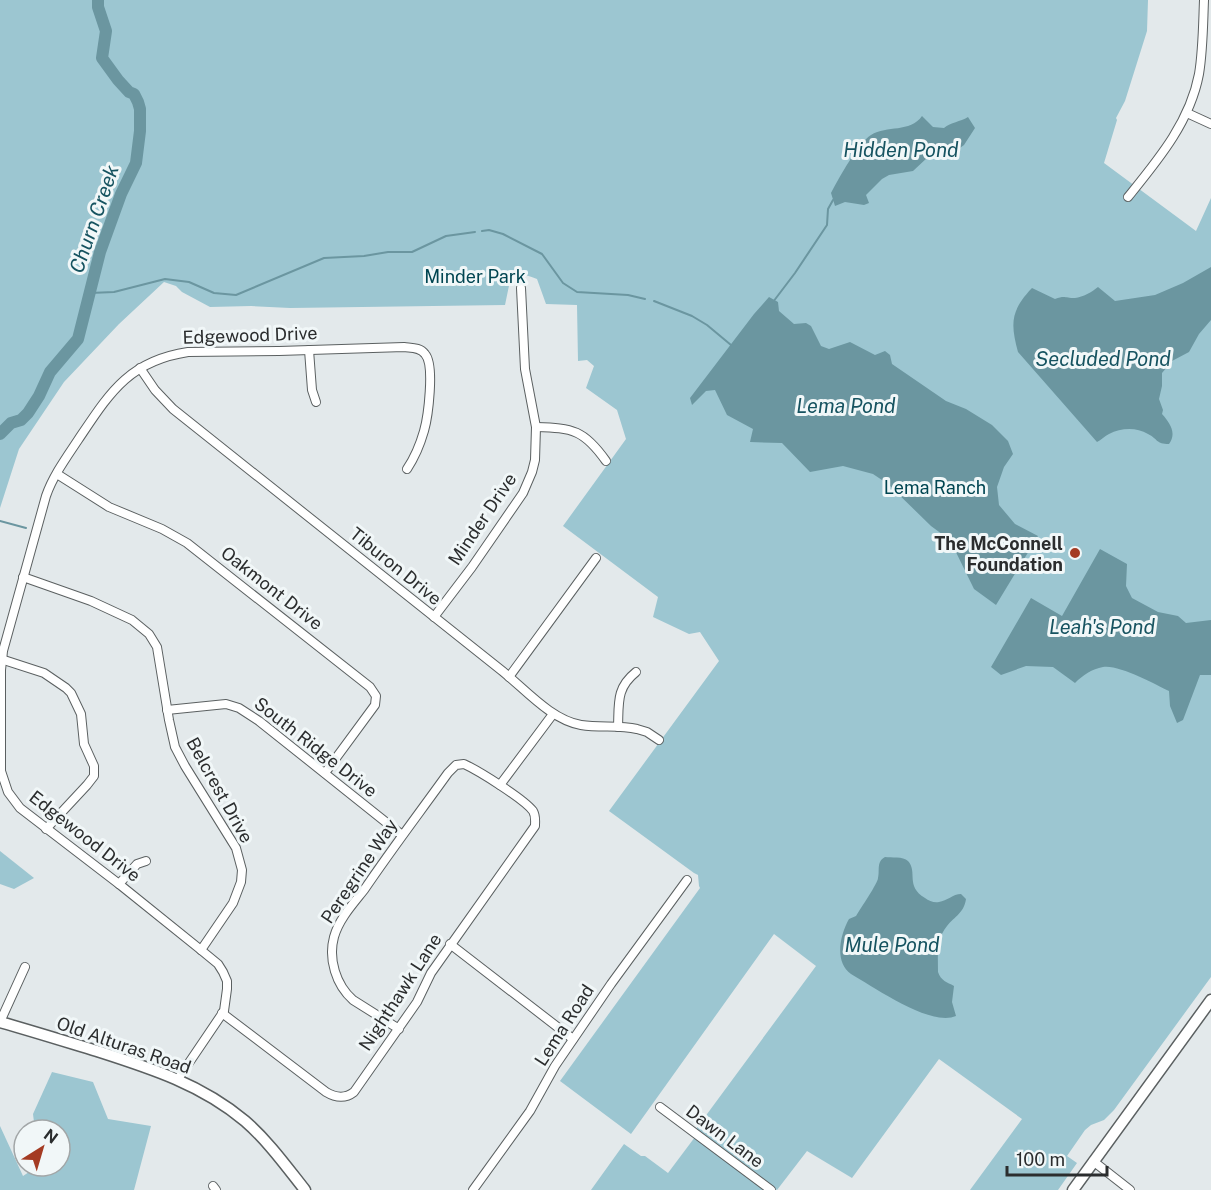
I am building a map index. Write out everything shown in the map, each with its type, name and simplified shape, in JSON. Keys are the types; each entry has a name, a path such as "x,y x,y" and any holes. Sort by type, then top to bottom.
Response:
{"main road":[{"path":"1073,1190 1211,1000"},
{"name":"Old Alturas Road","path":"0,1022 132,1062 178,1079 215,1099 263,1138 304,1190"}],"street":[{"path":"1128,197 1168,145 1194,94 1207,33 1204,0"},
{"path":"1186,113 1211,124"},
{"name":"Minder Drive","path":"434,617 523,493 532,472 535,460 536,427 525,369 521,288"},
{"name":"Edgewood Drive","path":"178,1079 222,1013 226,1000 227,981 218,964 15,802 1,774 2,659 46,496 57,474 108,397 123,380 140,368 167,356 188,352 404,347 420,349 429,360 427,418 419,446 407,469"},
{"path":"309,350 312,390 316,402"},
{"name":"Tiburon Drive","path":"140,368 161,398 173,410 553,714 566,721 579,724 642,730 659,740"},
{"path":"536,427 557,428 581,434 592,442 606,460"},
{"name":"Oakmont Drive","path":"57,474 109,507 162,529 187,543 370,687 376,696 375,705 325,773"},
{"path":"509,677 596,558"},
{"name":"Belcrest Drive","path":"23,577 111,609 145,629 153,639 159,652 167,710 178,754 236,848 242,870 236,898 201,950"},
{"path":"2,659 44,673 66,688 71,693 81,714 84,744 94,766 94,776 46,829"},
{"path":"618,727 621,691 626,681 636,672"},
{"name":"South Ridge Drive","path":"167,710 221,704 239,708 259,721 402,835"},
{"path":"500,785 553,714"},
{"name":"Peregrine Way","path":"399,1029 353,1000 346,994 338,980 332,947 341,921 402,835 456,765 467,765 500,785"},
{"name":"Nighthawk Lane","path":"222,1013 326,1092 338,1097 346,1097 354,1092 417,1002 430,973 535,826 535,817 531,809 500,785"},
{"path":"119,884 137,864 147,861"},
{"name":"Lema Road","path":"472,1190 530,1111 555,1066 611,984 687,880"},
{"path":"450,944 573,1039"},
{"path":"0,1022 24,968"},
{"name":"Dawn Lane","path":"660,1107 771,1190"},
{"path":"1093,1161 1130,1190"}],"green space":[{"name":"Lema Ranch","path":"0,0 1148,0 1147,31 1125,101 1116,118 1104,163 1196,231 1211,198 1211,977 1114,1110 1104,1120 1085,1130 1067,1156 1077,1163 1058,1190 970,1190 1022,1119 939,1059 852,1178 807,1151 777,1190 696,1129 816,966 774,934 631,1134 560,1081 700,888 698,875 609,811 719,661 700,632 689,634 653,617 658,597 563,526 626,439 617,410 586,388 594,366 587,360 578,361 577,305 546,304 537,279 521,274 511,276 505,305 290,308 210,307 182,292 176,286 164,282 119,324 64,382 19,449 0,508"},
{"path":"0,851 34,878 14,889 0,884"},
{"path":"52,1072 93,1082 108,1119 151,1126 134,1190 0,1190 0,1126 12,1152 12,1178 72,1178 72,1118 34,1118 33,1114"},
{"path":"695,1137 764,1190 591,1190 624,1144 668,1173"}],"water":[{"name":"Hidden Pond","path":"922,116 933,127 944,128 968,117 975,128 964,145 953,153 940,153 928,157 913,171 889,175 882,179 866,195 869,203 864,205 845,202 835,206 831,193 860,145 877,132 911,125"},
{"name":"Secluded Pond","path":"1211,267 1211,320 1199,334 1189,352 1172,361 1162,373 1159,399 1162,414 1172,432 1169,444 1159,442 1139,430 1128,429 1114,432 1097,442 1018,352 1013,325 1014,317 1020,303 1032,288 1055,299 1075,298 1098,287 1115,301 1155,295"},
{"name":"Lema Pond","path":"769,297 778,302 779,311 794,324 806,323 811,326 821,346 829,349 850,342 875,355 885,351 890,355 892,364 946,401 966,409 992,425 1008,441 1013,454 1004,467 997,487 999,505 1015,524 1038,536 996,605 974,589 950,540 931,526 888,484 873,474 843,466 810,472 782,443 750,442 753,429 727,415 715,390 706,391 692,405 690,398"},
{"name":"Leah's Pond","path":"1100,549 1127,564 1126,586 1132,598 1158,612 1178,616 1186,623 1211,620 1211,675 1200,675 1183,720 1177,723 1170,706 1169,691 1118,668 1095,669 1075,683 1053,667 1026,666 1001,675 991,667 1031,598 1062,616"},
{"name":"Mule Pond","path":"885,857 908,861 911,865 915,889 928,900 939,902 961,894 966,899 961,911 943,931 938,948 938,972 943,979 954,986 952,1002 956,1016 945,1018 917,1011 851,974 842,963 840,948 846,925 849,919 856,916 872,890 878,878 879,864"}],"waterway":[{"name":"Churn Creek","path":"0,434 11,423 21,420 28,413 50,372 78,339 100,252 121,194 136,163 140,109 134,94 118,80 102,58 106,31 98,0"},
{"path":"773,302 827,225 828,209 833,200"},
{"path":"482,231 489,230 503,234 542,254 563,283 577,292 628,295 645,299"},
{"path":"90,293 114,292 165,279 189,282 214,293 236,295 324,258 412,252 446,236 475,232"},
{"path":"654,301 692,316 731,345"},
{"path":"0,521 26,528"}],"place":[{"name":"The McConnell Foundation","path":"1075,553"}],"park label":[{"name":"Minder Park","path":"475,276"}]}
